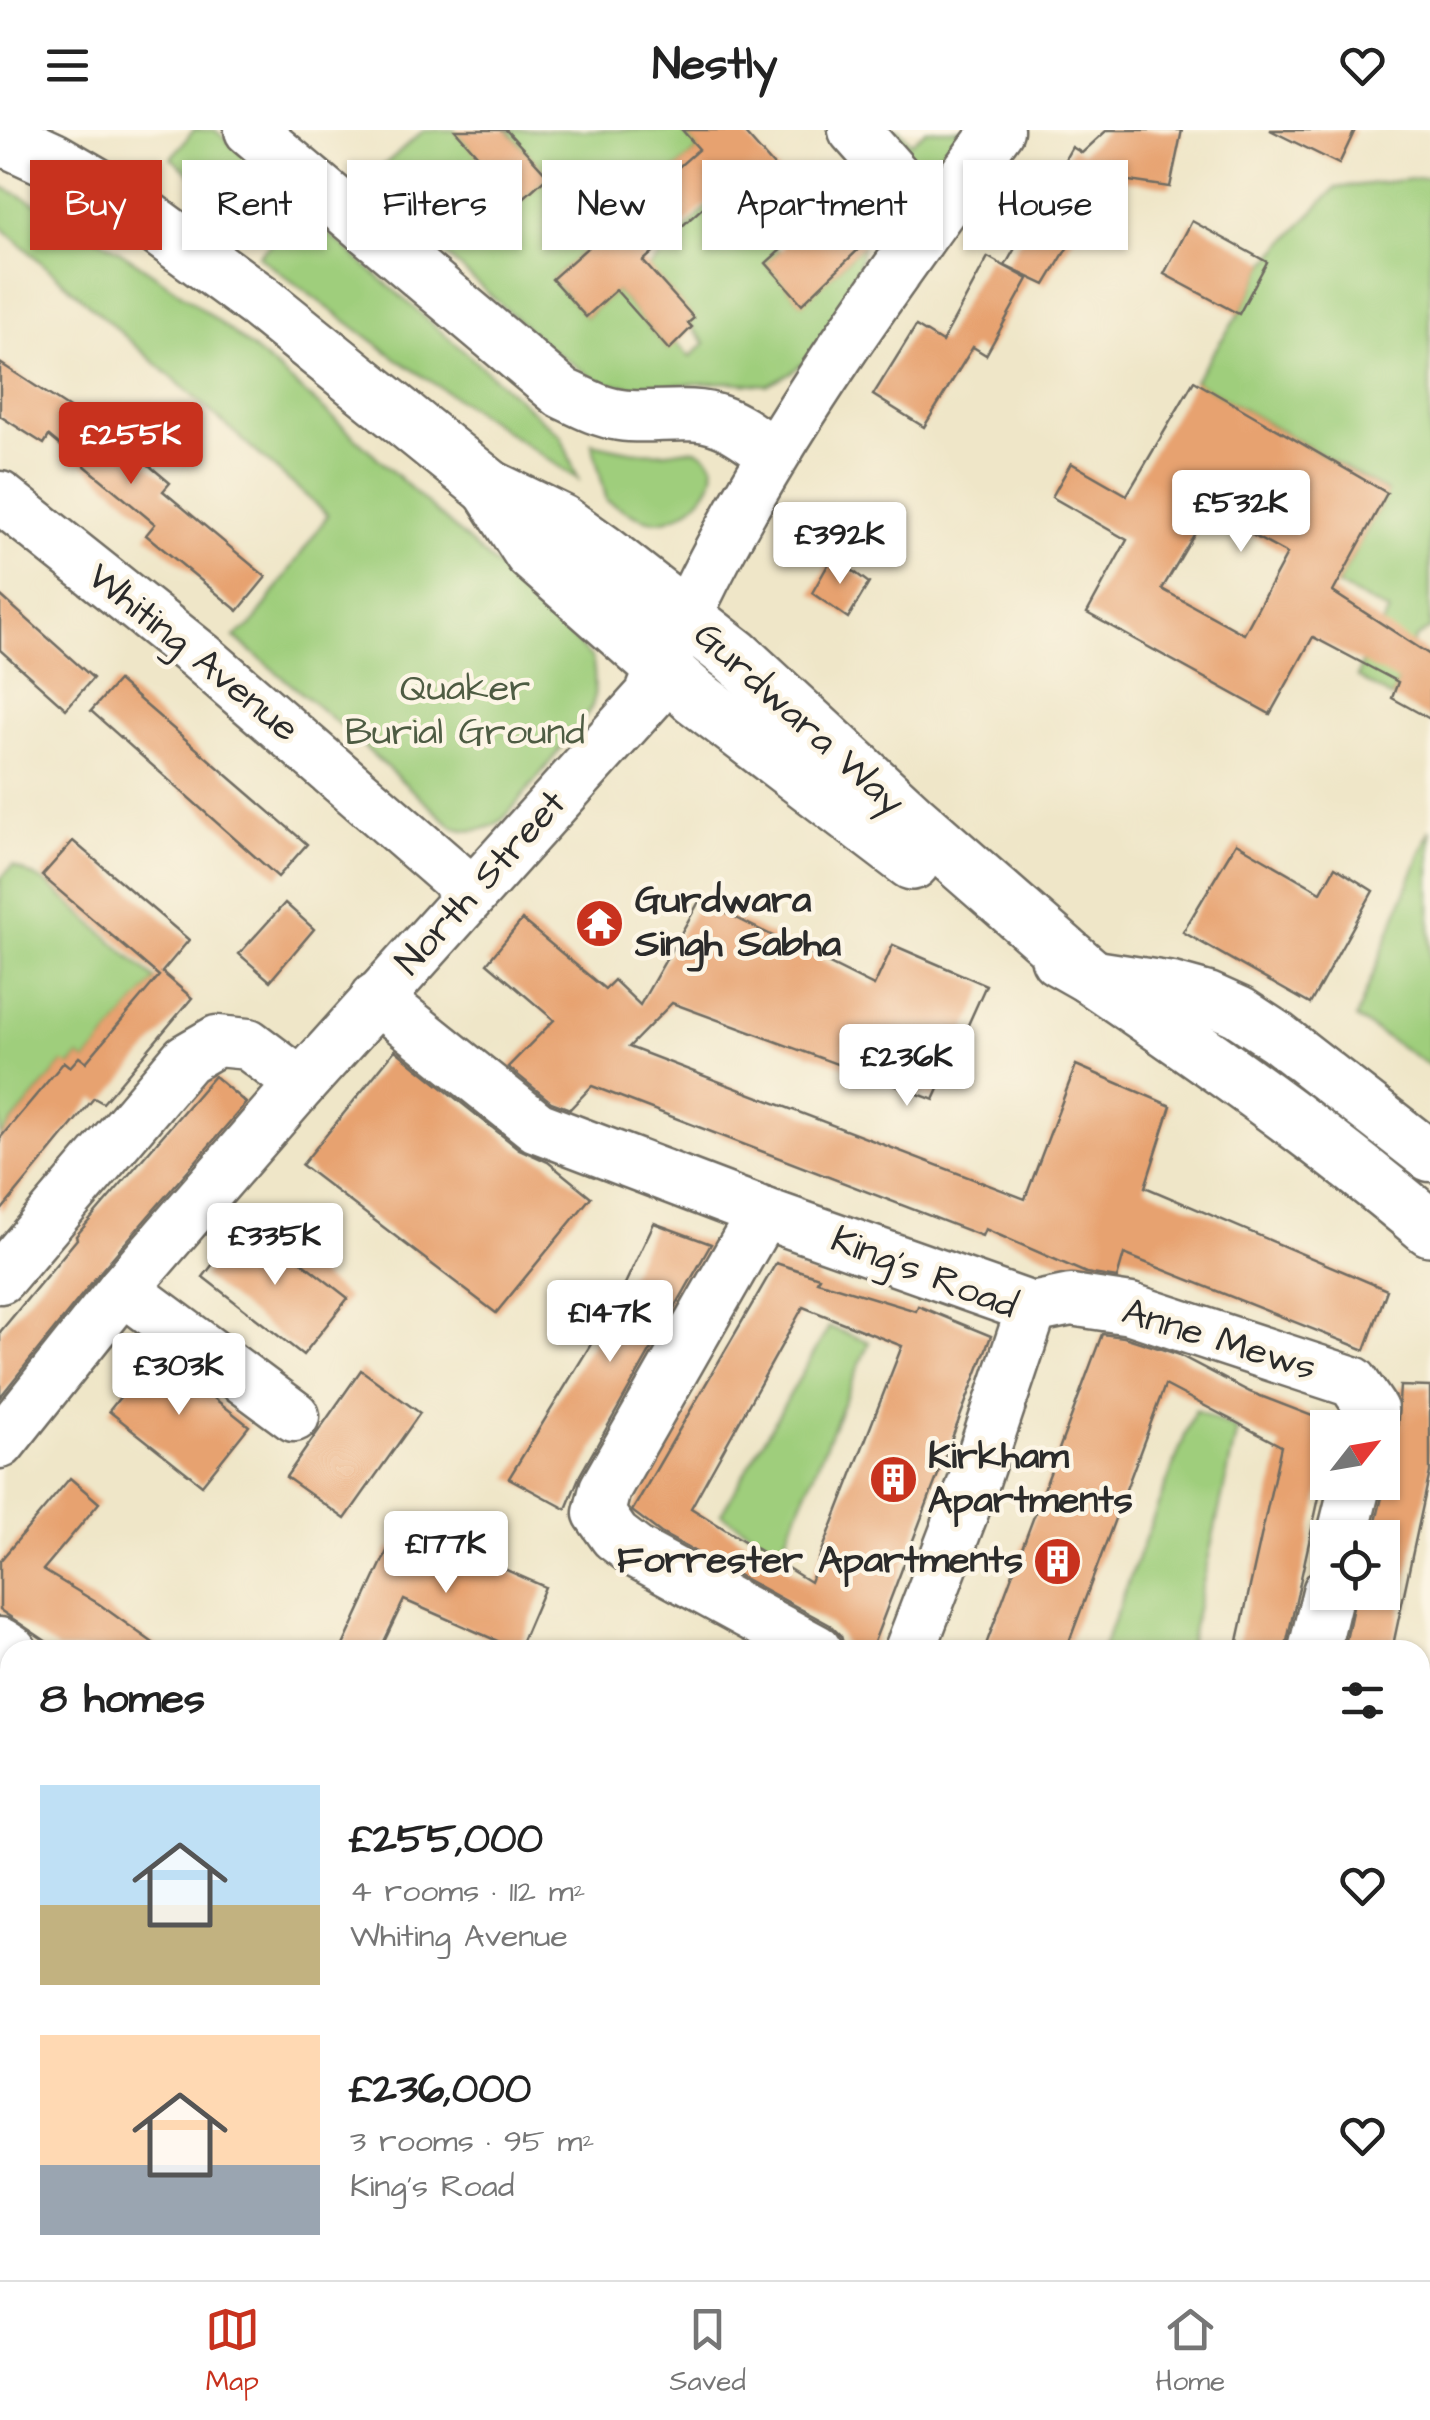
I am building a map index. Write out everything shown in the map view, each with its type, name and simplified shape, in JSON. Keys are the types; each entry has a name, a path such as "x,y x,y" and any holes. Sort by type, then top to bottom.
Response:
{"main road":[{"name":"Gurdwara Way","path":"0,136 119,198 187,246 490,488 560,522 686,617 757,675 912,820 1090,975 1342,1154 1430,1228"},
{"name":"Gurdwara Way","path":"490,488 532,553 660,667 987,919 1090,975"}],"street":[{"path":"250,130 562,392 592,408 620,415 717,419 738,428 774,476"},
{"path":"854,130 881,160"},
{"name":"North Street","path":"943,205 998,130"},
{"name":"North Street","path":"0,1443 124,1289 300,1084 650,696 686,617 914,250"},
{"name":"Whiting Avenue","path":"0,497 215,668 472,892"},
{"path":"1090,975 1172,988 1239,1012 1430,1156"},
{"name":"King's Road","path":"376,998 537,1127 763,1213 1032,1308 970,1493 914,1640"},
{"path":"0,1278 186,1059 217,1041 248,1044 300,1084"},
{"path":"763,1213 605,1489 600,1514 615,1536 636,1552 798,1640"},
{"path":"124,1289 294,1416"},
{"name":"Anne Mews","path":"1032,1308 1071,1300 1132,1310 1353,1382 1372,1410"},
{"path":"1316,1640 1324,1610"}],"green space":[{"path":"194,130 215,130 251,160 182,160 182,167 171,158"},
{"path":"424,130 455,130 482,160 390,160"},
{"path":"507,130 682,130 699,149 682,164 682,160 542,160 542,169"},
{"path":"883,130 899,130 911,143 926,130 962,130 942,151 914,160"},
{"path":"1430,177 1430,629 1415,638 1392,698 1358,677 1364,656 1389,612 1337,585 1387,492 1194,381 1239,314 1267,262 1335,188"},
{"path":"542,181 542,250 585,250 552,279 586,317 616,290 668,349 676,342 690,357 705,343 688,323 693,318 649,268 666,250 682,250 682,233 702,212 702,250 778,250 766,263 802,303 862,250 855,283 817,352 767,385 609,384 548,347 441,250 522,250 522,199"},
{"name":"Quaker Burial Ground","path":"0,186 30,201 30,250 117,250 174,289 281,372 534,600 592,659 592,706 504,818 480,830 453,827 234,637 251,626 328,515 0,226"},
{"path":"327,232 561,436 578,479 397,359 258,256 264,250 327,250"},
{"path":"592,443 640,452 699,451 710,460 710,484 691,507 677,515 663,520 644,519 607,501"},
{"path":"1430,829 1430,1066 1356,1018"},
{"path":"13,866 48,884 156,980 86,1062 79,1057 69,1067 63,1063 0,1137 0,879"},
{"path":"829,1327 869,1342 781,1551 721,1514"},
{"path":"1195,1410 1237,1430 1190,1640 1106,1640"}],"building":[{"path":"455,130 506,130 542,169 542,181 522,199 522,160 482,160"},
{"path":"682,130 742,130 769,160 702,160 702,208 682,226 682,164 699,149"},
{"path":"1107,130 1182,130 1170,187 1128,181 1128,160 1065,160 1072,147 1082,153"},
{"path":"1270,130 1355,130 1339,164"},
{"path":"1192,221 1267,262 1239,314 1164,274"},
{"path":"585,250 655,250 643,261 694,318 688,323 692,327 669,350 616,290 586,317 552,279"},
{"path":"781,250 858,250 802,304 766,263"},
{"path":"1014,250 1066,250 1045,285 1005,266"},
{"path":"988,257 1028,279 986,355 973,347 924,427 873,395 916,326 942,342"},
{"path":"0,363 91,422 94,419 170,483 163,491 266,577 238,611 146,535 155,524 49,436 44,444 0,416"},
{"path":"1194,381 1387,493 1333,592 1430,655 1430,719 1392,698 1398,682 1313,637 1270,714 1087,613 1127,540 1052,497 1071,463 1127,495","holes":["1208,511 1287,554 1244,634 1162,589"]},
{"path":"833,556 869,583 848,618 812,593"},
{"path":"0,595 93,678 66,709 0,650"},
{"path":"118,681 307,844 278,877 91,711"},
{"path":"73,841 189,940 162,972 192,998 103,1103 94,1098 0,1212 0,1138 64,1062 70,1067 79,1057 86,1062 159,976 42,876"},
{"path":"1236,843 1321,892 1335,867 1373,891 1310,1004 1183,932"},
{"path":"700,900 874,986 893,945 986,985 934,1100 672,1003 629,1047 1025,1199 1076,1065 1171,1106 1145,1187 1387,1290 1365,1350 1124,1254 1117,1278 1086,1273 985,1229 982,1236 592,1086 570,1109 551,1102 508,1067 554,1020 487,963 522,920 605,989 614,980 640,1005"},
{"path":"285,903 314,929 270,981 239,954"},
{"path":"395,1050 519,1149 548,1162 591,1197 496,1313 302,1165"},
{"path":"214,1076 246,1103 101,1271 0,1397 0,1332 76,1236"},
{"path":"247,1220 348,1298 303,1355 203,1277"},
{"path":"654,1223 711,1244 580,1475 566,1509 509,1478 615,1305"},
{"path":"776,1263 819,1277 817,1281 916,1311 918,1306 991,1336 875,1640 842,1640 830,1625 661,1533 632,1511","holes":["803,1307 902,1346 810,1582 691,1508"]},
{"name":"Forrester Apartments","path":"1102,1334 1177,1354 1250,1392 1310,1415 1310,1500 1318,1500 1314,1520 1310,1520 1310,1538 1287,1640 1238,1640 1281,1446 1165,1385 1070,1640 988,1640"},
{"path":"156,1352 249,1426 202,1485 109,1411"},
{"path":"361,1370 420,1413 345,1519 286,1477"},
{"path":"1400,1386 1430,1387 1430,1472 1394,1640 1346,1640 1352,1610 1400,1610 1400,1520 1376,1520 1381,1500 1400,1500"},
{"path":"70,1478 99,1503 43,1570 149,1640 44,1640 0,1610 0,1561"},
{"path":"432,1537 545,1587 522,1640 495,1640 404,1600 385,1640 346,1640 389,1547 420,1562"}],"place":[{"name":"Gurdwara Singh Sabha","path":"600,923"},
{"name":"Kirkham Apartments","path":"893,1479"},
{"name":"Forrester Apartments","path":"1058,1561"}]}
